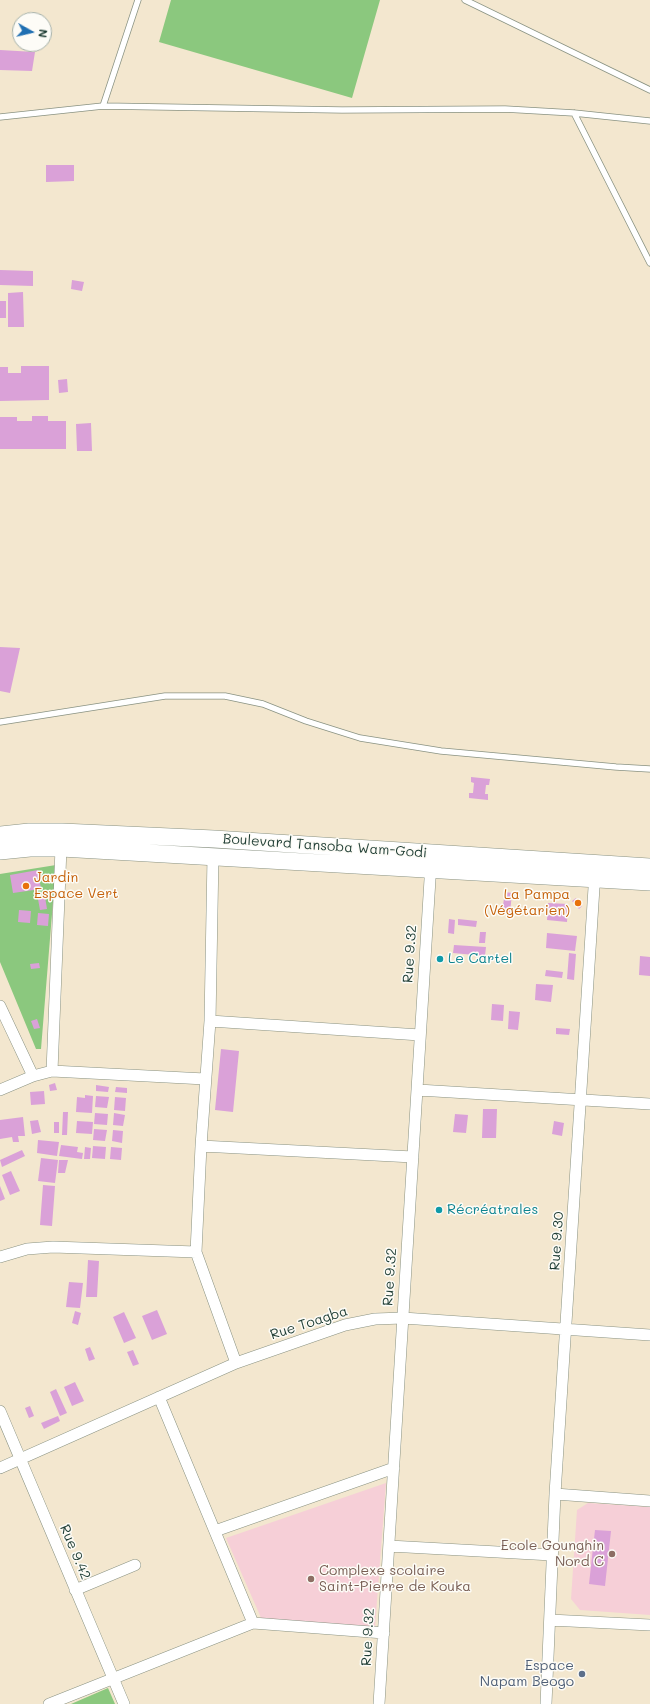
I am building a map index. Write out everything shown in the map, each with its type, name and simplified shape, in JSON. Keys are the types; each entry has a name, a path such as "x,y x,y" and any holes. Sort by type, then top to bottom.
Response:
{"main road":[{"name":"Boulevard Tansoba Wam-Godi","path":"0,835 29,832 77,833 214,839 432,852 595,871 650,882"},
{"name":"Boulevard Tansoba Wam-Godi","path":"0,851 30,848 61,848 431,869 595,871 650,867"}],"street":[{"path":"52,1071 61,848"},
{"name":"Rue 9.32","path":"379,1704 432,852"},
{"path":"213,856 210,1021 205,1079 196,1252 236,1363"},
{"name":"Rue 9.30","path":"550,1620 555,1494 595,871"},
{"path":"0,1006 33,1076"},
{"path":"210,1021 420,1035"},
{"path":"0,1090 33,1076 52,1071 205,1079"},
{"path":"418,1090 650,1104"},
{"path":"201,1146 413,1157"},
{"path":"0,1257 27,1249 53,1247 196,1252"},
{"name":"Rue Toagba","path":"0,1468 236,1363 345,1325 375,1319 403,1318 650,1335"},
{"path":"159,1397 253,1623"},
{"name":"Rue 9.42","path":"0,1411 124,1704"},
{"path":"215,1531 394,1468"},
{"path":"555,1494 650,1501"},
{"path":"389,1546 552,1555"},
{"path":"75,1590 135,1565"},
{"path":"546,1704 550,1620 650,1625"},
{"path":"49,1704 253,1623 384,1633"}],"lane":[{"path":"102,106 138,0"},
{"path":"465,0 650,90"},
{"path":"0,117 102,106 342,110 505,109 650,121"},
{"path":"574,114 650,263"},
{"path":"0,722 165,696 225,696 263,704 306,721 367,739 441,751 650,769"}],"shaded area":[{"name":"Complexe scolaire Saint-Pierre de Kouka","path":"386,1483 375,1627 262,1620 226,1538"},
{"name":"Ecole Gounghin Nord C","path":"588,1503 650,1507 650,1615 580,1610 571,1599 577,1510"}],"green space":[{"path":"171,0 380,0 352,98 159,42"},
{"path":"56,865 41,1049 36,1049 0,962 0,874"},
{"path":"108,1688 115,1704 71,1704"}],"building":[{"path":"0,50 12,51 12,52 35,52 32,71 0,70"},
{"path":"46,165 74,165 74,181 46,182"},
{"path":"0,270 33,271 33,286 0,285"},
{"path":"72,280 84,282 82,291 71,289"},
{"path":"23,292 24,327 8,327 8,293"},
{"path":"0,301 6,301 6,318 0,318"},
{"path":"21,366 49,366 49,400 0,401 0,367 8,367 8,373 21,373"},
{"path":"67,379 68,392 59,393 58,380"},
{"path":"32,416 48,416 48,421 66,421 66,449 0,449 0,417 17,417 17,421 32,421"},
{"path":"91,423 92,451 77,451 76,424"},
{"path":"0,647 20,648 10,693 0,691"},
{"path":"471,777 490,779 489,785 486,785 485,794 488,794 488,800 469,798 469,793 473,793 474,783 471,782"},
{"path":"38,870 41,889 13,893 10,875"},
{"path":"505,892 512,893 510,913 502,912"},
{"path":"45,897 47,909 40,910 38,899"},
{"path":"576,898 582,906 579,909 572,901"},
{"path":"548,903 568,904 567,922 547,920"},
{"path":"19,910 31,911 30,923 18,922"},
{"path":"38,913 49,914 48,926 37,925"},
{"path":"449,919 455,920 454,934 448,933"},
{"path":"458,919 477,921 476,927 458,925"},
{"path":"480,932 486,932 485,943 479,943"},
{"path":"547,933 577,936 575,951 546,948"},
{"path":"454,945 486,947 485,956 453,953"},
{"path":"569,953 576,954 574,980 567,979"},
{"path":"640,956 650,957 650,976 639,975"},
{"path":"39,963 40,968 31,969 30,964"},
{"path":"546,970 563,972 562,978 545,976"},
{"path":"536,984 553,985 551,1002 535,1000"},
{"path":"492,1004 504,1005 503,1021 491,1020"},
{"path":"509,1011 520,1012 518,1030 508,1029"},
{"path":"37,1019 40,1028 34,1029 31,1021"},
{"path":"556,1028 570,1029 569,1035 556,1034"},
{"path":"221,1049 239,1051 233,1112 215,1110"},
{"path":"55,1083 57,1090 50,1091 49,1085"},
{"path":"96,1085 109,1087 108,1092 96,1091"},
{"path":"116,1087 127,1088 127,1093 115,1092"},
{"path":"44,1091 45,1104 31,1105 30,1092"},
{"path":"85,1095 93,1096 92,1113 76,1112 77,1097 85,1098"},
{"path":"96,1096 109,1097 107,1108 95,1107"},
{"path":"115,1097 126,1098 125,1111 114,1110"},
{"path":"483,1109 497,1109 496,1138 482,1138"},
{"path":"63,1112 68,1112 67,1135 62,1135"},
{"path":"95,1113 108,1114 107,1125 94,1124"},
{"path":"114,1113 125,1115 123,1126 113,1125"},
{"path":"455,1114 468,1115 466,1133 453,1132"},
{"path":"23,1117 25,1136 18,1136 19,1142 13,1142 12,1137 0,1139 0,1120"},
{"path":"38,1120 41,1132 32,1134 30,1121"},
{"path":"77,1121 93,1122 92,1134 76,1133"},
{"path":"554,1121 564,1123 562,1136 552,1134"},
{"path":"54,1122 59,1122 59,1133 54,1133"},
{"path":"94,1129 107,1130 105,1141 93,1140"},
{"path":"113,1130 123,1131 122,1143 112,1141"},
{"path":"38,1140 59,1142 57,1156 37,1153"},
{"path":"61,1145 78,1147 77,1152 83,1153 82,1159 59,1156"},
{"path":"93,1146 106,1147 105,1159 92,1158"},
{"path":"85,1147 91,1148 90,1159 84,1159"},
{"path":"111,1147 122,1148 121,1160 110,1159"},
{"path":"22,1150 25,1156 2,1167 0,1160"},
{"path":"41,1158 58,1160 55,1183 38,1181"},
{"path":"59,1160 68,1160 65,1173 58,1173"},
{"path":"11,1171 20,1191 10,1195 2,1175"},
{"path":"43,1185 55,1186 52,1226 40,1225"},
{"path":"0,1186 5,1199 0,1201"},
{"path":"88,1260 99,1261 97,1297 86,1297"},
{"path":"69,1282 83,1283 80,1308 66,1307"},
{"path":"157,1310 167,1334 152,1340 142,1316"},
{"path":"75,1311 81,1313 78,1325 72,1323"},
{"path":"124,1312 136,1338 124,1343 113,1317"},
{"path":"90,1347 95,1359 89,1361 85,1349"},
{"path":"133,1350 139,1364 133,1366 127,1352"},
{"path":"75,1382 84,1401 72,1406 64,1387"},
{"path":"56,1389 67,1413 60,1416 50,1392"},
{"path":"30,1406 34,1416 29,1418 25,1408"},
{"path":"58,1416 60,1421 44,1429 41,1423"},
{"path":"595,1530 611,1531 605,1586 589,1584"}],"place":[{"name":"Jardin Espace Vert","path":"26,886"},
{"name":"La Pampa (Végétarien)","path":"578,903"},
{"name":"Le Cartel","path":"440,959"},
{"name":"Récréatrales","path":"439,1210"},
{"name":"Ecole Gounghin Nord C","path":"612,1554"},
{"name":"Complexe scolaire Saint-Pierre de Kouka","path":"311,1579"},
{"name":"Espace Napam Beogo","path":"582,1674"}]}
